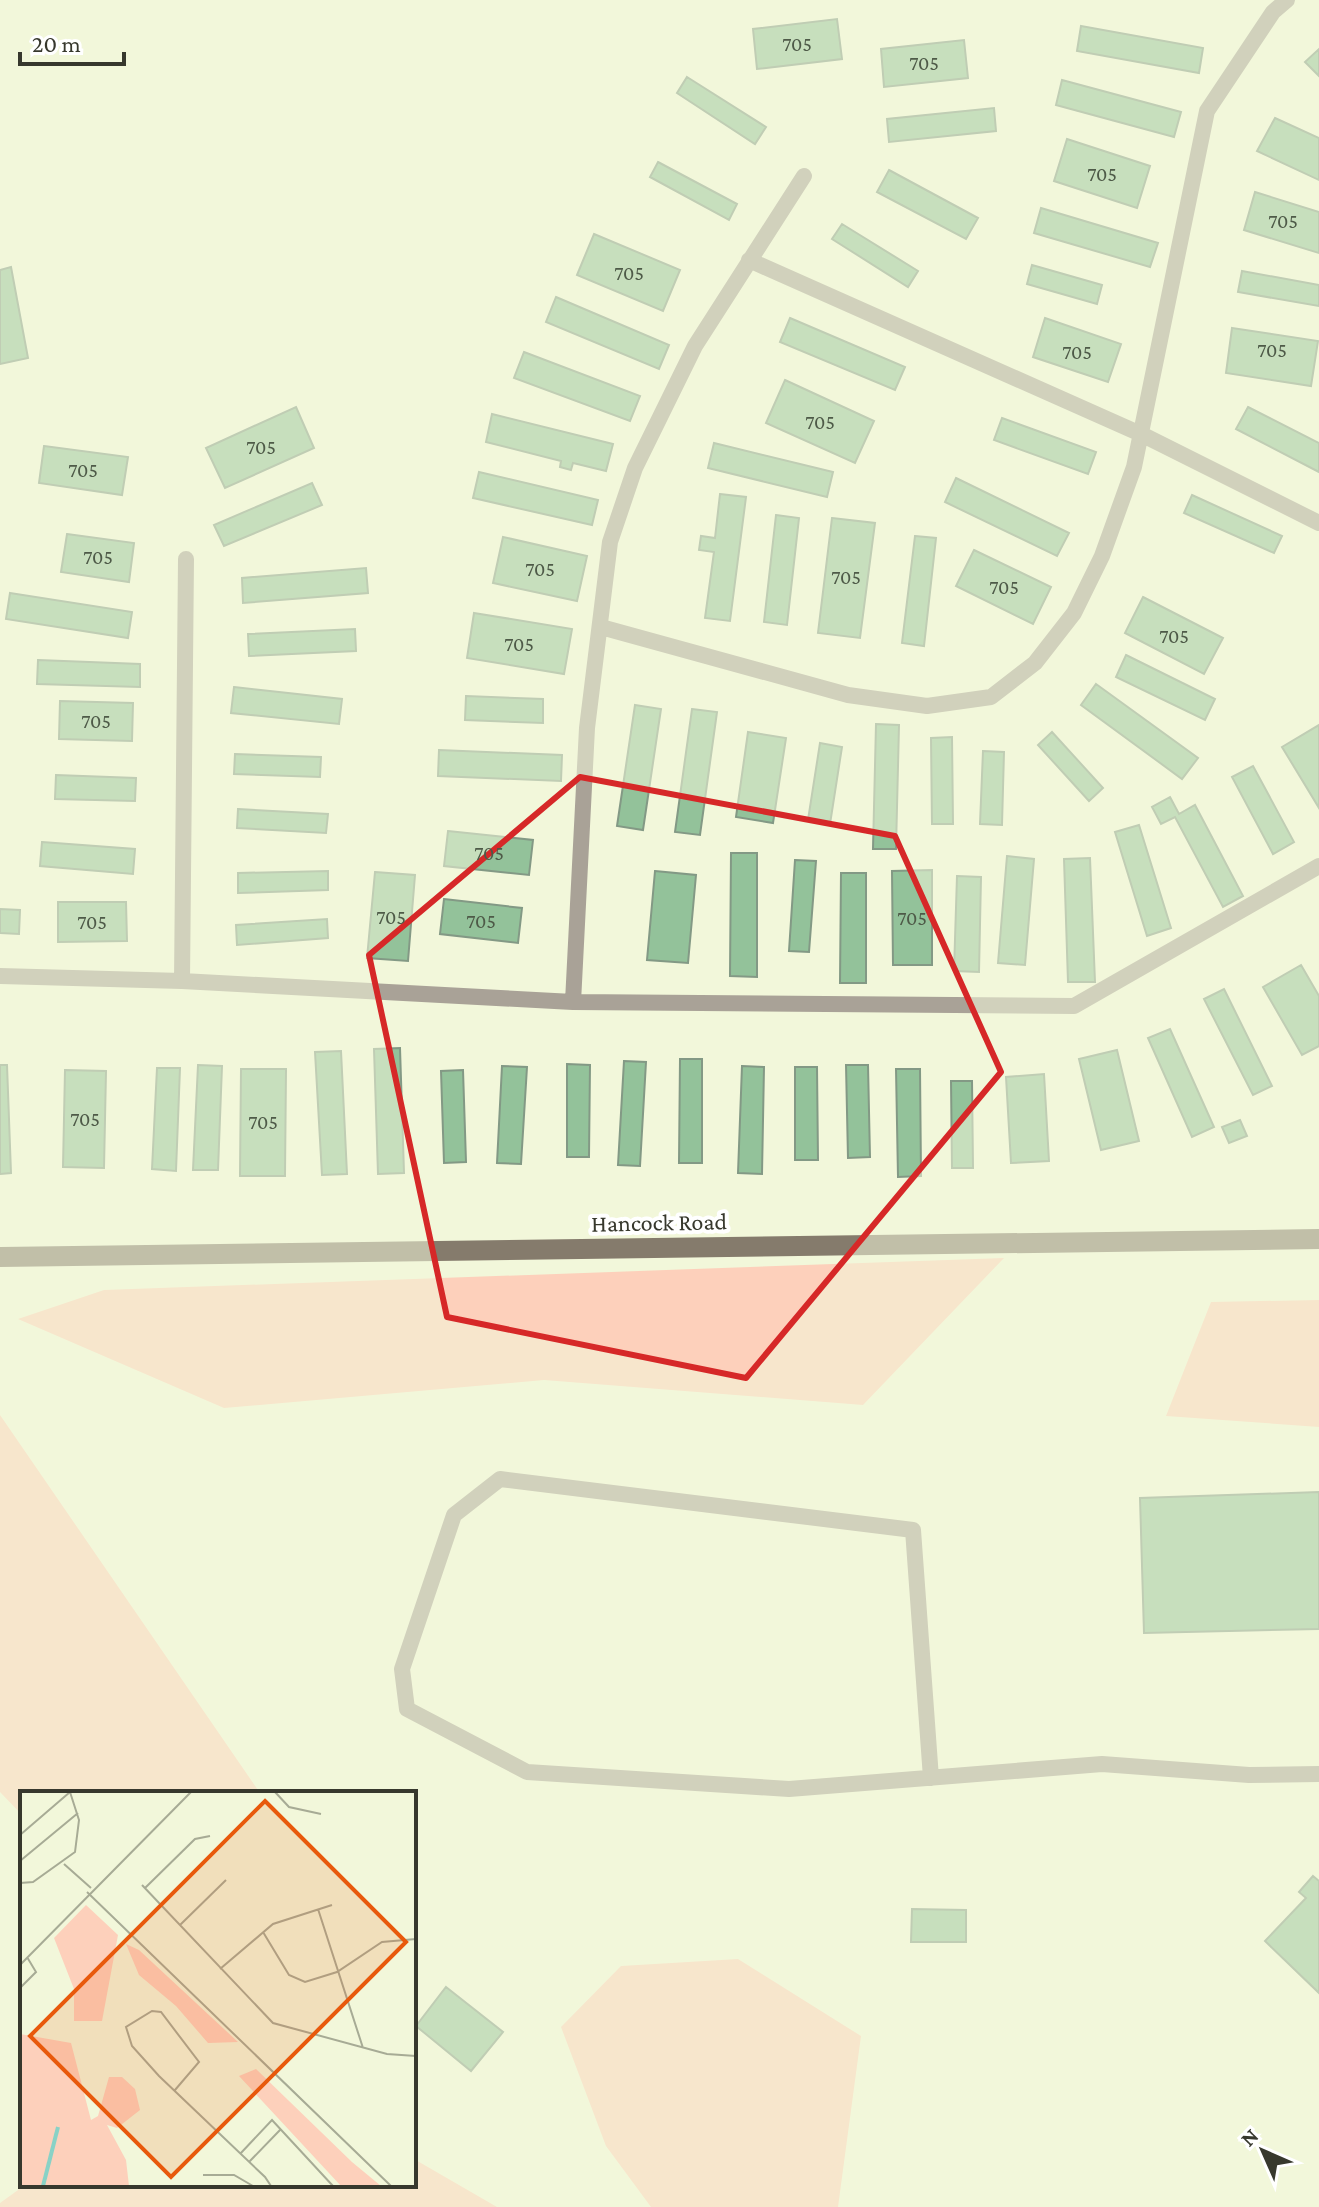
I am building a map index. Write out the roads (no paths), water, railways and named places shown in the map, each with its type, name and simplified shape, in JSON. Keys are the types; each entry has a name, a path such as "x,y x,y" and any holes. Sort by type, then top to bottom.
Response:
{"street":[{"name":"Hancock Road","path":"0,1257 1319,1239"}],"lane":[{"path":"601,627 848,695 927,706 991,697 1035,663 1074,613 1102,556 1143,435 1207,111 1273,12 1287,0"},
{"path":"573,1002 587,728 610,542 635,468 695,346 804,176"},
{"path":"749,260 1143,435 1319,523"},
{"path":"182,981 186,559"},
{"path":"0,976 182,981 573,1002 1074,1006 1319,866"},
{"path":"931,1778 913,1530 500,1479 454,1515 402,1669 407,1709 527,1772 789,1789 931,1778 1102,1764 1249,1775 1319,1774"}]}
